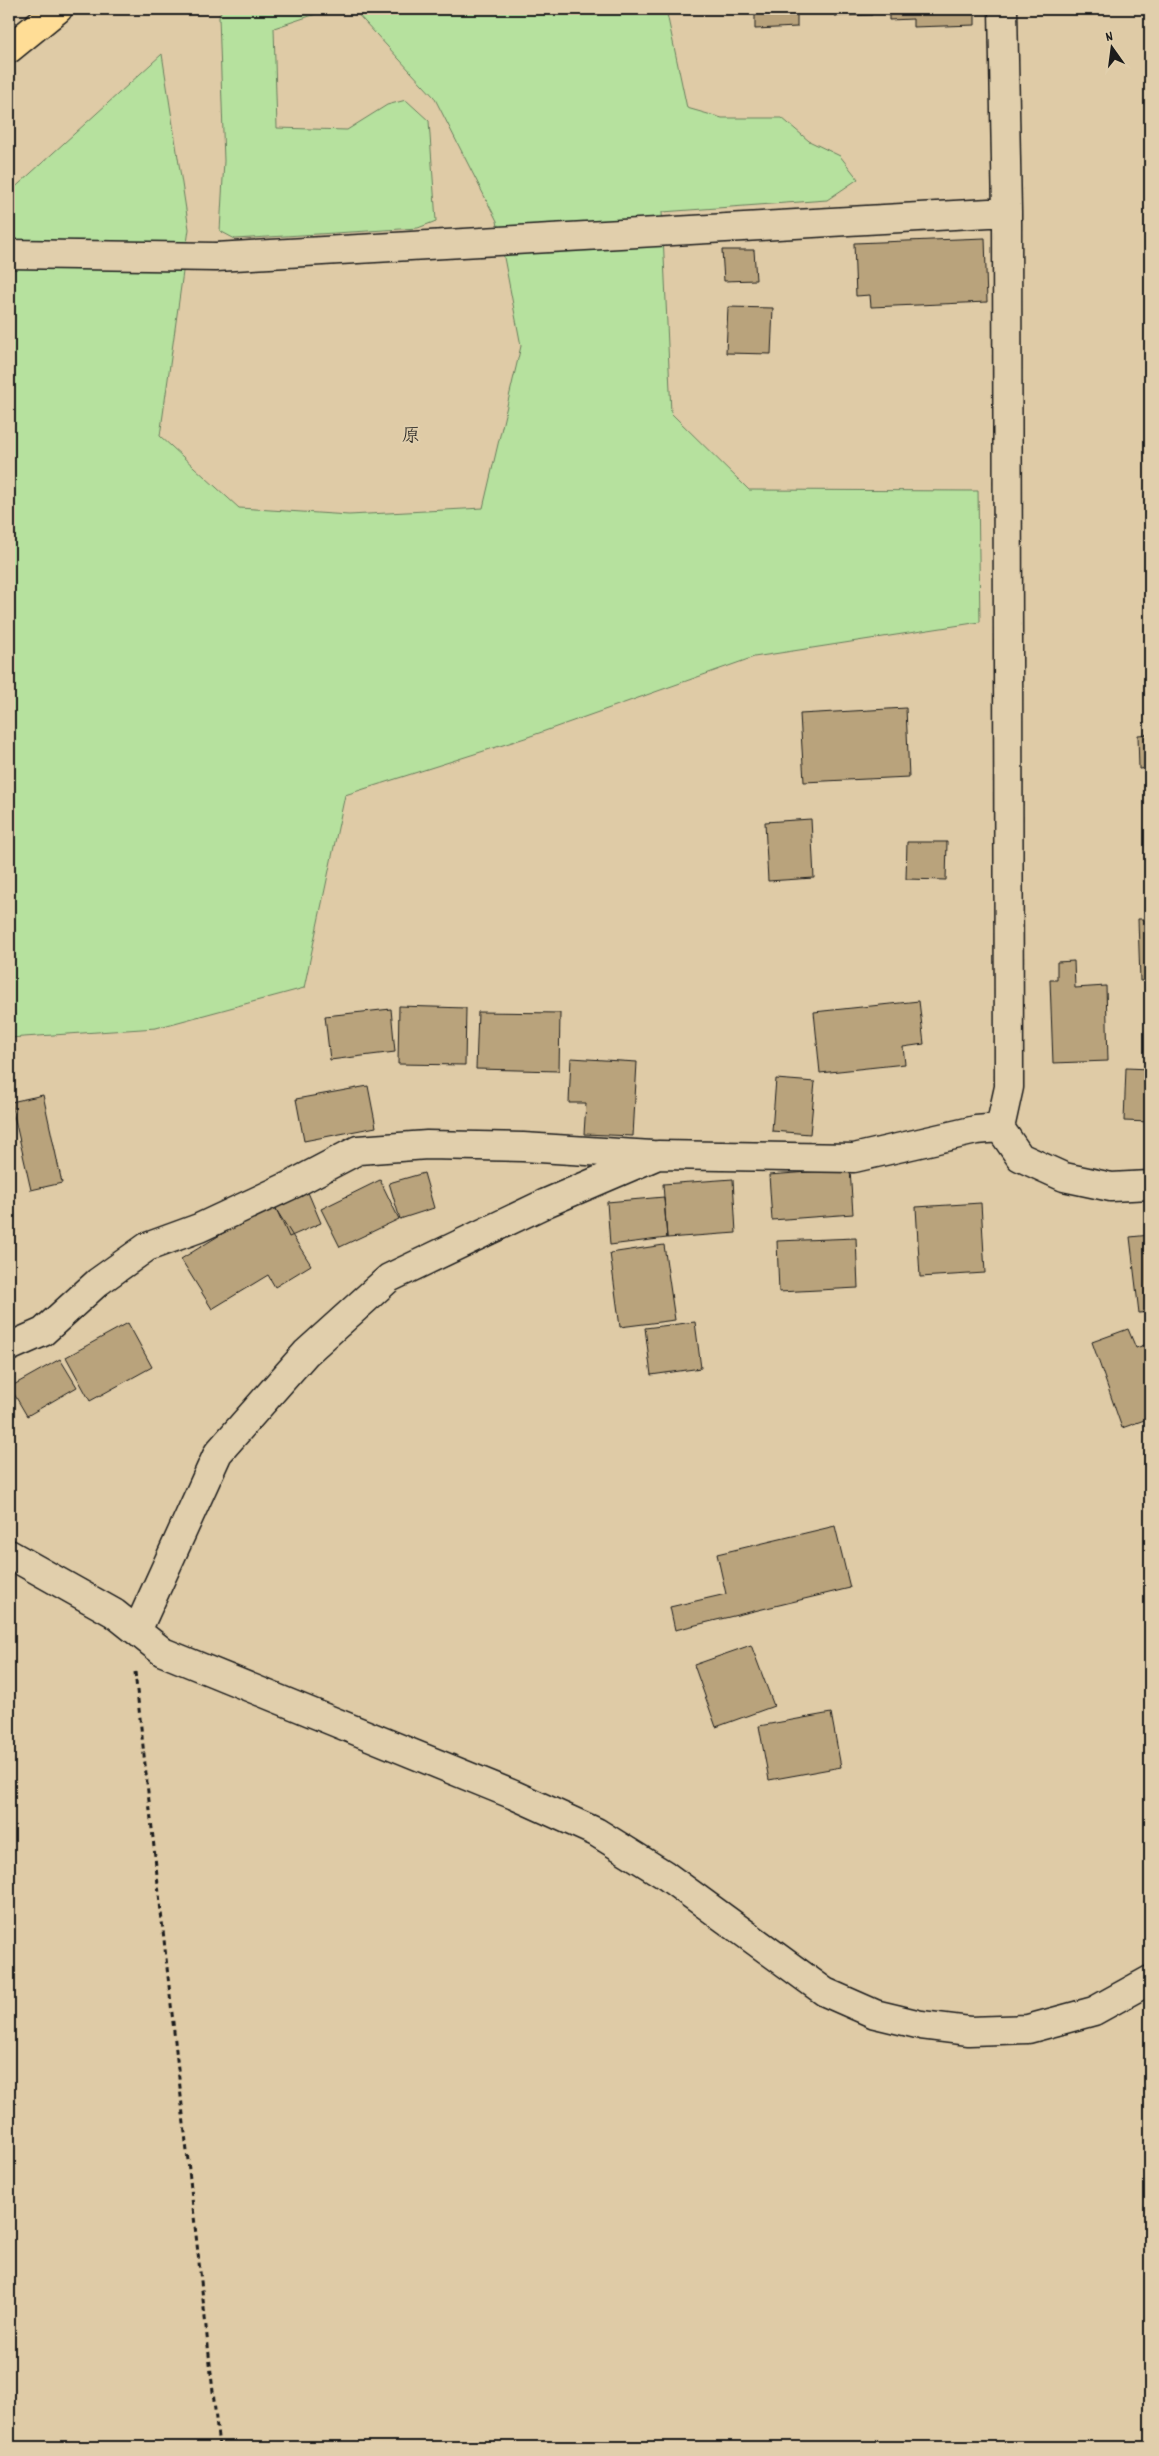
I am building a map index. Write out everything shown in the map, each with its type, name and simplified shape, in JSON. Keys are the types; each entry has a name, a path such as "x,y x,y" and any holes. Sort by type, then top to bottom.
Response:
{"highway":[{"path":"9,49 58,9"}],"street":[{"path":"1003,9 1007,212 1008,1087 1000,1128 1020,1157 1064,1177 1110,1187 1150,1185"},
{"path":"9,254 216,257 1007,212"},
{"path":"9,1347 43,1332 98,1282 147,1246 199,1228 293,1184 358,1150 426,1145 523,1147 658,1155 854,1158 976,1130 1000,1128"},
{"path":"137,1631 218,1453 306,1353 389,1278 546,1203 658,1155"},
{"path":"9,1554 114,1613 163,1652 514,1795 596,1832 665,1875 825,1992 875,2014 921,2025 969,2031 1028,2029 1094,2011 1150,1980"}],"path":[{"path":"137,1631 134,1666 219,2447"}],"green space":[{"path":"222,9 316,9 316,14 274,28 277,128 347,130 387,105 406,100 429,121 436,221 418,228 235,239 220,231 224,161 219,17"},
{"path":"353,9 666,9 687,108 722,118 782,118 809,141 840,156 858,179 827,200 662,212 671,413 749,490 978,491 980,622 754,657 525,738 345,795 304,988 156,1028 9,1038 9,193 162,54 189,229 160,436 239,508 349,515 483,508 521,346 497,221 434,97"}],"building":[{"path":"755,9 797,9 797,27 755,29"},
{"path":"805,9 872,9 872,15 835,16 835,11 805,11"},
{"path":"889,9 975,9 975,25 913,27 913,19 889,20"},
{"path":"985,238 987,302 871,307 870,295 856,296 854,243"},
{"path":"722,250 754,250 756,280 724,281"},
{"path":"728,307 773,308 771,354 726,353"},
{"path":"906,708 909,777 804,782 800,714"},
{"path":"1150,734 1150,768 1139,769 1138,735"},
{"path":"811,819 814,878 768,881 765,822"},
{"path":"907,842 947,842 946,880 906,879"},
{"path":"1138,919 1150,919 1150,980 1140,981"},
{"path":"1074,961 1075,988 1106,986 1108,1061 1053,1063 1050,980 1057,980 1057,962"},
{"path":"919,1001 924,1044 903,1047 905,1064 820,1073 814,1012"},
{"path":"399,1006 466,1008 465,1065 398,1064"},
{"path":"391,1009 395,1052 330,1060 325,1016"},
{"path":"478,1012 560,1013 559,1071 476,1069"},
{"path":"571,1058 637,1062 633,1136 584,1134 586,1103 569,1103"},
{"path":"1126,1068 1150,1069 1150,1122 1124,1121"},
{"path":"776,1079 815,1082 810,1134 772,1131"},
{"path":"368,1086 376,1127 304,1141 296,1099"},
{"path":"43,1095 62,1183 31,1190 11,1102"},
{"path":"850,1169 853,1214 772,1220 769,1175"},
{"path":"424,1173 434,1208 400,1219 389,1183"},
{"path":"733,1179 736,1233 667,1238 663,1184"},
{"path":"380,1180 399,1219 340,1247 321,1209"},
{"path":"307,1190 321,1223 289,1237 274,1204"},
{"path":"664,1197 667,1238 610,1245 607,1202"},
{"path":"272,1203 311,1265 275,1287 268,1275 212,1309 181,1259"},
{"path":"981,1203 985,1273 920,1277 916,1207"},
{"path":"1150,1235 1150,1312 1139,1313 1130,1237"},
{"path":"856,1238 858,1288 779,1292 777,1241"},
{"path":"664,1245 675,1320 620,1327 610,1253"},
{"path":"695,1322 701,1368 651,1375 645,1328"},
{"path":"128,1323 152,1367 90,1401 66,1357"},
{"path":"1128,1329 1136,1348 1150,1343 1150,1418 1122,1428 1092,1342"},
{"path":"60,1359 77,1387 27,1416 10,1387"},
{"path":"835,1526 850,1588 675,1630 670,1607 726,1594 717,1554"},
{"path":"751,1645 774,1706 716,1727 694,1665"},
{"path":"831,1713 841,1767 769,1780 759,1726"}],"district":[{"name":"原","path":"411,437"}]}
